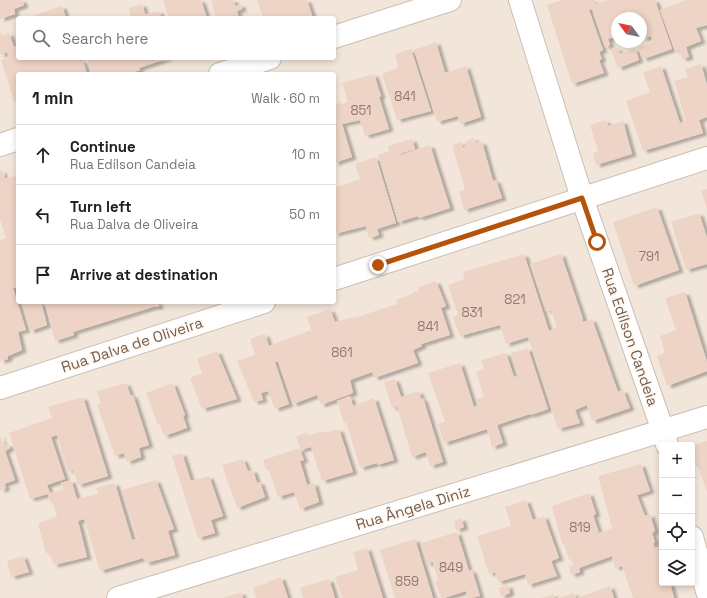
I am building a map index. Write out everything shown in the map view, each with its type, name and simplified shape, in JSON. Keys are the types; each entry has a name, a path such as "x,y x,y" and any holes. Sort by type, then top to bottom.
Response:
{"street":[{"path":"336,36 450,0"},
{"name":"Rua Edílson Candeia","path":"520,0 582,198 665,438"},
{"path":"226,72 264,60"},
{"path":"0,145 16,140"},
{"path":"336,278 707,158"},
{"name":"Rua Dalva de Oliveira","path":"0,388 258,304"},
{"name":"Rua Ângela Diniz","path":"118,598 665,438 707,418"},
{"path":"695,548 707,591"}],"shaded area":[{"path":"0,0 707,0 707,598 0,598"}],"building":[{"path":"0,0 22,0 24,5 14,9 15,14 0,19"},
{"path":"163,0 201,0 206,16 168,16"},
{"path":"211,0 234,0 235,6 241,4 242,9 237,11 238,16 215,16"},
{"path":"257,0 307,0 312,16 262,16"},
{"path":"562,0 594,0 595,4 609,0 655,0 672,49 643,59 638,48 647,48 647,44 653,42 651,36 647,38 647,12 611,12 611,38 608,39 610,45 605,47 592,9 589,10 603,50 599,52 602,59 599,60 604,73 572,84 547,5"},
{"path":"686,0 707,0 707,25 696,28 701,41 686,47 689,57 682,59 679,49 675,51 660,10"},
{"path":"142,4 145,14 159,11 160,16 131,16 129,8"},
{"path":"62,6 65,16 35,16"},
{"path":"0,31 2,36 9,33 14,47 16,46 16,60 80,60 83,61 86,72 16,72 16,102 14,102 1,60 9,58 7,52 0,55"},
{"path":"436,42 445,73 466,66 481,117 460,124 458,116 437,122 414,50"},
{"path":"617,48 620,54 635,48 639,60 618,68 611,50"},
{"path":"411,49 431,111 397,120 382,74 398,68 395,54"},
{"path":"88,60 163,60 139,68 140,70 134,72 92,72"},
{"path":"701,64 707,85 707,117 699,120 703,133 643,151 626,101 650,92 643,73 661,66 680,123 686,121 674,81 688,77 685,69"},
{"path":"374,74 381,96 379,97 389,129 365,136 360,120 342,124 352,157 336,162 336,104 337,106 348,102 342,83"},
{"path":"606,120 608,126 623,121 632,154 596,165 593,153 598,151 590,125"},
{"path":"474,138 475,143 482,142 493,181 496,180 502,198 464,210 459,191 465,190 452,145 462,142 463,148 466,146 465,142"},
{"path":"412,139 415,149 399,154 400,155 430,145 450,208 419,218 418,216 398,222 378,155 389,151 388,146"},
{"path":"376,157 396,223 377,229 379,235 369,238 366,226 336,234 336,187 360,179 355,164"},
{"path":"2,170 4,179 16,176 16,287 13,288 16,304 18,304 26,330 18,332 22,350 8,356 8,359 0,361 0,240 6,238 0,219 0,171"},
{"path":"707,189 707,209 701,191"},
{"path":"657,207 679,270 634,286 613,222"},
{"path":"699,213 707,238 707,264 686,270 671,222"},
{"path":"524,254 549,331 557,328 551,310 546,311 530,264 561,254 583,319 582,320 583,322 592,319 618,392 623,390 630,408 592,421 587,405 575,410 580,423 558,429 528,337 506,344 500,325 460,336 453,317 458,315 448,285 465,279 463,272"},
{"path":"436,281 446,306 441,308 450,335 421,344 422,346 413,350 418,363 374,378 372,372 350,380 353,393 321,405 317,395 293,404 278,361 275,362 289,404 275,409 268,391 261,393 263,400 254,402 237,361 255,355 250,339 265,334 269,346 311,330 307,317 330,309 335,322 354,318 397,304 396,300 413,294 413,292 419,291 418,287"},
{"path":"685,292 707,362 707,371 667,386 657,356 665,353 660,336 676,330 665,298"},
{"path":"23,304 42,304 47,325 30,331"},
{"path":"46,304 158,304 159,307 153,307 73,332 74,335 55,341"},
{"path":"528,348 548,409 497,425 503,443 492,447 487,429 444,443 438,424 445,422 428,373 460,363 474,407 479,405 477,399 484,397 476,372 484,369 481,360 506,353 514,377 518,376 511,353"},
{"path":"217,351 237,399 202,409 190,378 202,373 197,359"},
{"path":"395,379 401,397 419,391 421,399 423,398 443,462 430,466 426,452 412,457 397,406 392,408 384,382"},
{"path":"126,383 131,396 133,395 149,445 139,448 141,457 127,462 124,453 115,456 97,405 101,404 97,391"},
{"path":"173,383 185,415 183,416 187,428 164,436 160,424 158,425 146,393"},
{"path":"350,396 353,406 374,398 394,460 360,468 346,422 344,423 337,401"},
{"path":"83,397 108,476 78,485 73,470 68,471 57,435 51,437 65,479 47,485 50,493 63,489 61,483 71,480 77,499 98,494 96,488 115,483 132,540 138,539 122,490 156,480 174,529 168,531 175,555 146,563 143,558 100,571 84,519 78,521 87,557 54,565 49,553 46,553 38,524 57,516 53,502 50,503 48,494 30,499 9,433 52,418 48,407"},
{"path":"339,429 353,472 322,481 311,447 300,450 304,460 300,461 307,485 314,483 319,502 300,509 294,492 278,497 269,470 266,470 263,460 300,448 296,436 307,433 307,436 323,431 324,433"},
{"path":"0,435 3,445 9,444 10,448 5,451 15,480 4,484 6,488 0,490"},
{"path":"707,441 707,492 695,462 695,444"},
{"path":"182,453 191,481 209,476 223,516 211,520 215,533 198,538 172,456"},
{"path":"243,459 248,471 253,470 257,483 260,482 265,497 237,508 222,465"},
{"path":"641,464 650,491 637,495 645,516 650,514 655,531 652,533 655,542 653,543 655,548 659,547 659,586 671,586 674,598 633,598 622,566 615,568 612,556 579,568 580,572 571,575 569,567 573,565 572,559 569,560 564,544 562,544 552,506 589,493 596,514 593,515 599,533 612,528 598,476"},
{"path":"526,500 533,520 544,516 559,558 551,561 557,576 528,585 525,574 498,582 495,572 489,574 477,536 511,526 505,507"},
{"path":"461,518 464,527 456,530 454,521"},
{"path":"457,532 469,571 472,570 480,596 467,598 466,591 441,598 435,581 438,580 433,562 427,564 421,543"},
{"path":"415,539 433,598 395,598 380,550"},
{"path":"367,548 383,598 342,598 335,577 358,570 353,552"},
{"path":"23,556 29,572 11,577 7,561"},
{"path":"281,577 288,598 256,598 253,588"},
{"path":"329,579 335,598 303,598 300,588"},
{"path":"508,585 510,593 501,597 499,588"},
{"path":"610,586 614,598 577,598"},
{"path":"241,592 243,598 223,598"},
{"path":"574,593 576,598 559,598"},
{"path":"553,594 554,598 542,598"}],"route":[{"path":"378,265 582,198 597,242"}]}
